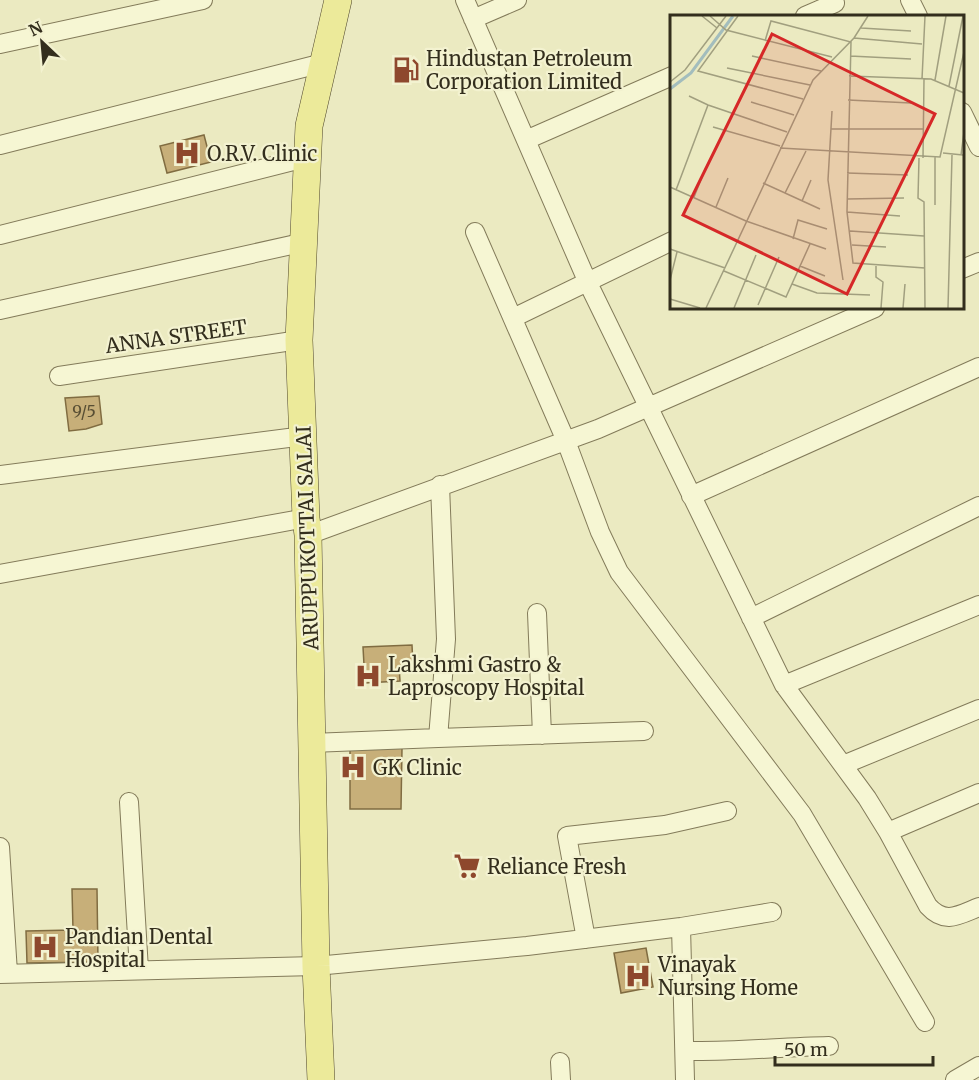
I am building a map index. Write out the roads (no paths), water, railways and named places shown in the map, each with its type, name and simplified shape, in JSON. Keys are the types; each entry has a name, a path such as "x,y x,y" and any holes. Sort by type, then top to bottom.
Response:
{"main road":[{"name":"ARUPPUKOTTAI SALAI","path":"321,1080 316,966 307,526 299,340 309,126 338,0"}],"street":[{"path":"0,44 202,0"},
{"path":"465,0 588,283 784,685 843,765 888,832 928,906 936,915 946,918 979,907"},
{"path":"473,19 517,0"},
{"path":"910,0 918,15"},
{"path":"807,15 835,3"},
{"path":"0,145 323,63"},
{"path":"526,140 670,77"},
{"path":"964,114 979,147"},
{"path":"0,235 309,157"},
{"path":"475,232 566,441 600,532 619,572 802,814 925,1022"},
{"path":"0,310 305,242"},
{"path":"513,318 670,242"},
{"path":"964,269 979,262"},
{"path":"0,574 307,526 440,485 566,441 872,309"},
{"name":"ANNA STREET","path":"59,376 299,340"},
{"path":"692,496 979,367"},
{"path":"0,475 304,436"},
{"path":"438,738 446,639 440,485"},
{"path":"751,618 979,506"},
{"path":"784,685 979,605"},
{"path":"537,613 542,735"},
{"path":"843,765 979,709"},
{"path":"311,743 644,731"},
{"path":"888,832 979,793"},
{"path":"129,802 139,970"},
{"path":"586,939 567,837 665,825 727,811"},
{"path":"0,847 4,973 316,966 527,946 681,927 772,912"},
{"path":"681,927 686,1080"},
{"path":"685,1051 727,1052 829,1046"},
{"path":"955,1080 979,1066"}],"place":[{"name":"Hindustan Petroleum Corporation Limited","path":"406,70"},
{"name":"O.R.V. Clinic","path":"187,153"},
{"name":"Lakshmi Gastro & Laproscopy Hospital","path":"368,676"},
{"name":"GK Clinic","path":"353,767"},
{"name":"Reliance Fresh","path":"467,866"},
{"name":"Pandian Dental Hospital","path":"45,947"},
{"name":"Vinayak Nursing Home","path":"638,976"}]}
